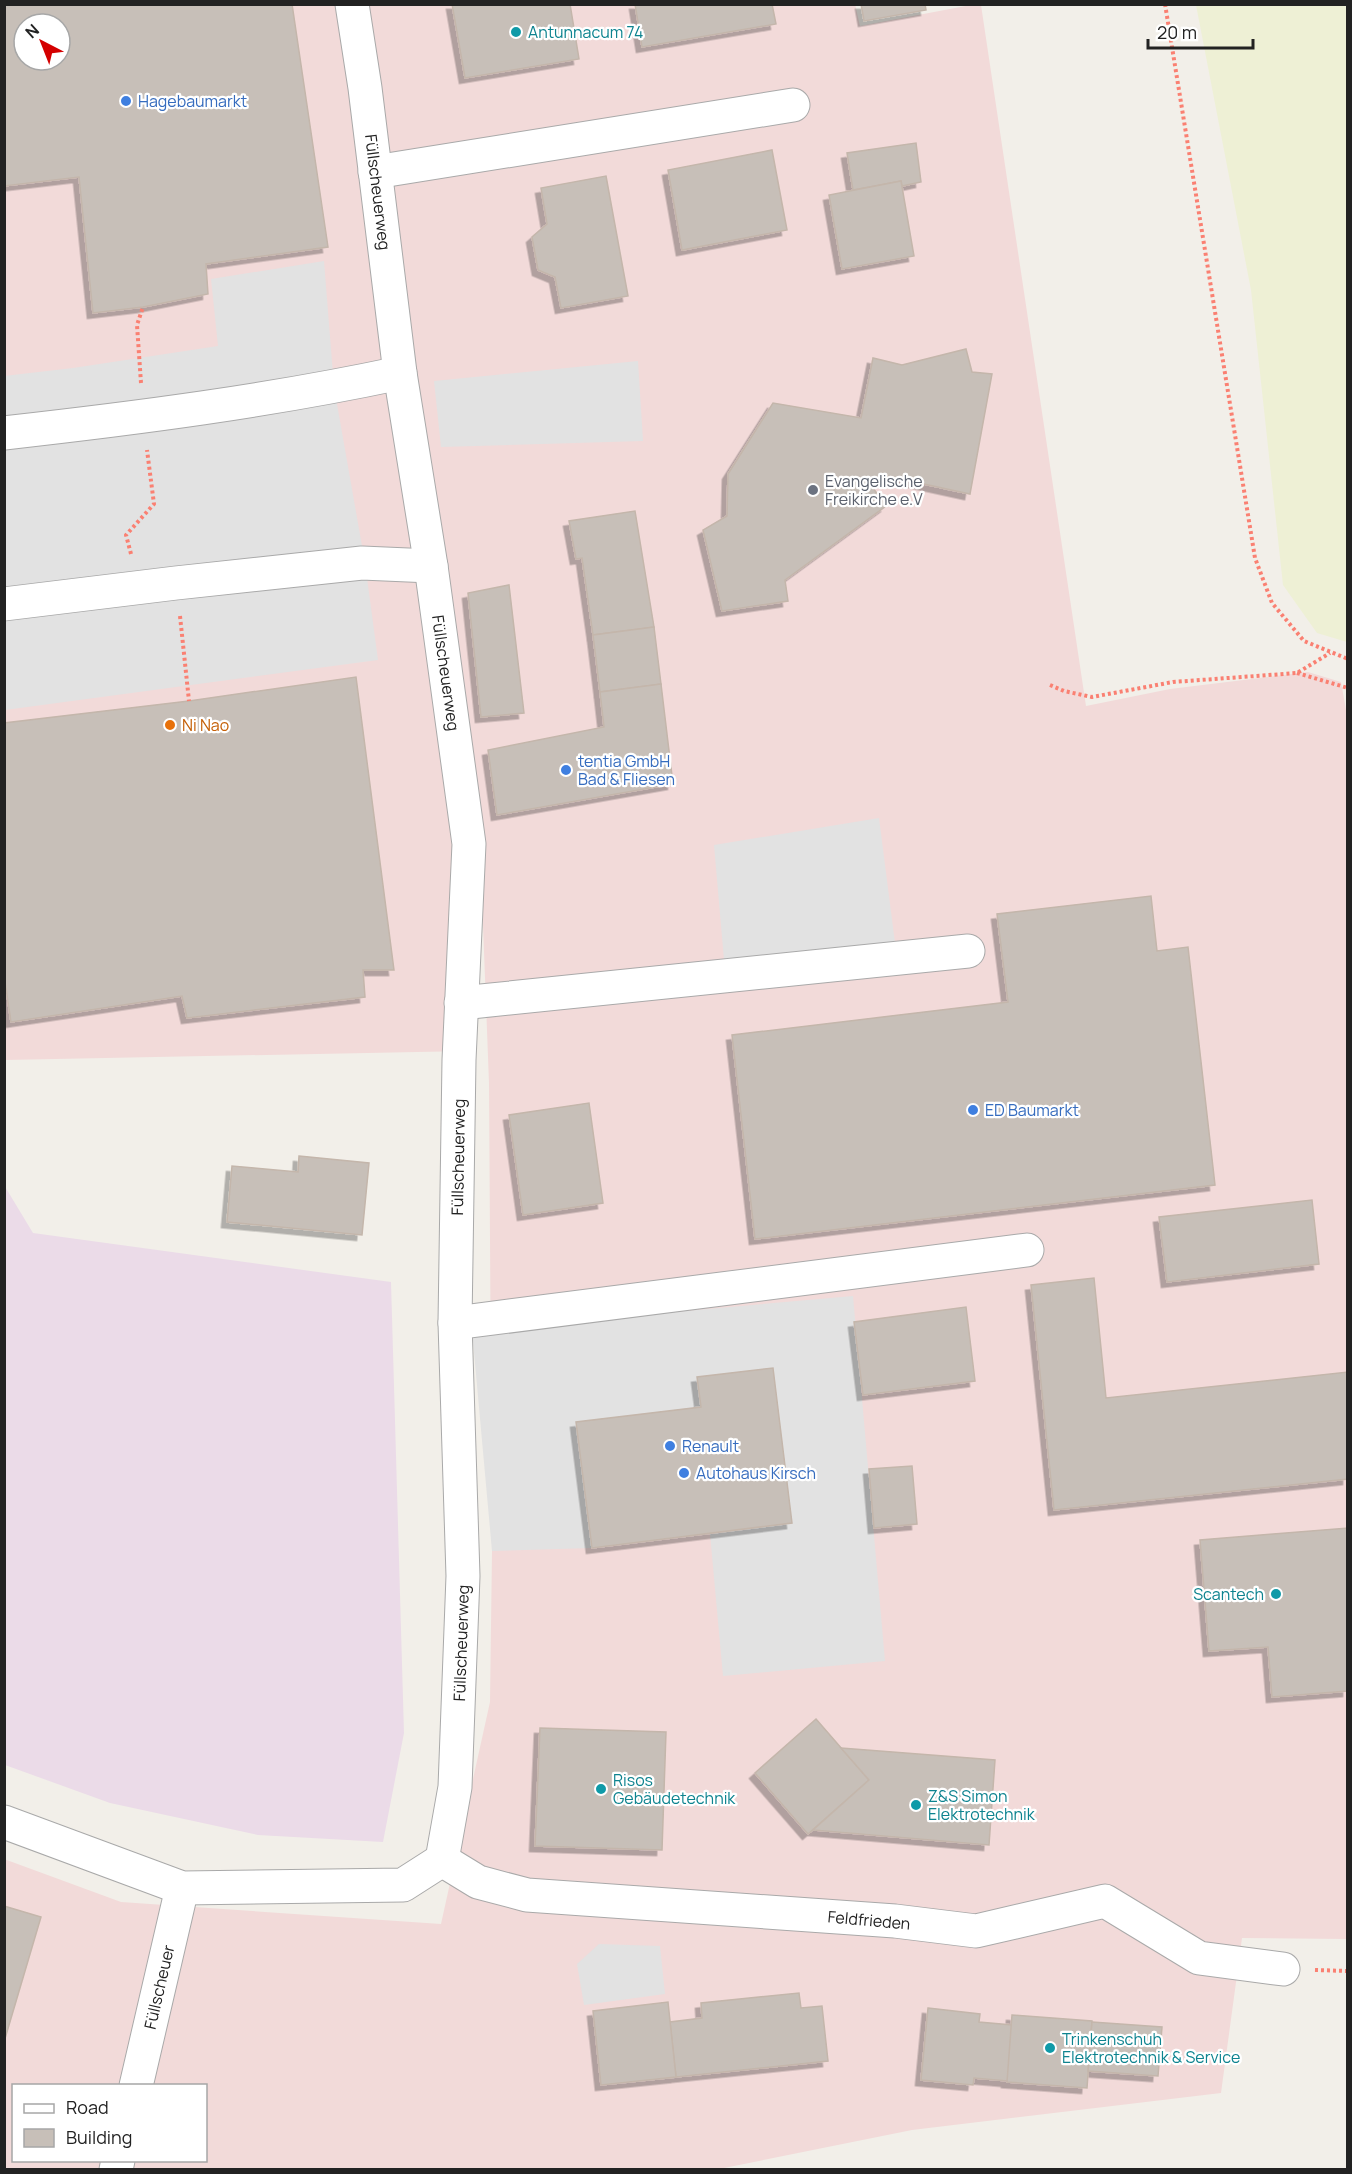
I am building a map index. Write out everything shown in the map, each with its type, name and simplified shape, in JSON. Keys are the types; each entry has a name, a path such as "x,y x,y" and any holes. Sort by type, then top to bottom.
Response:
{"street":[{"name":"Füllscheuerweg","path":"351,4 365,88 400,373 431,566 469,844 461,1004 455,1323 463,1576 455,1786 442,1860"},
{"path":"375,172 794,105"},
{"path":"4,434 143,417 334,387 400,373"},
{"path":"4,604 362,562 431,566"},
{"path":"461,1004 968,951"},
{"path":"455,1323 1027,1250"},
{"path":"4,1822 182,1888 403,1886 442,1860"},
{"name":"Feldfrieden","path":"442,1860 478,1882 527,1895 895,1922 976,1931 1105,1901 1198,1958 1283,1969"},
{"name":"Füllscheuer","path":"136,2084 182,1888"}],"path":[{"path":"1165,4 1255,558 1272,603 1304,641 1347,659"},
{"path":"154,504 126,535 132,560 164,584 189,701"},
{"path":"1297,673 1330,652"},
{"path":"1050,685 1064,691 1092,697 1173,682 1297,673 1347,688"}],"shaded area":[{"path":"855,4 860,26 981,5 1086,706 1170,689 1308,672 1341,682 1348,721 1347,1939 1242,1938 1221,2093 912,2130 719,2169 5,2169 4,1859 121,1902 441,1924 490,1702 492,1551 489,1083 480,846 468,1051 5,1060 5,5"},
{"path":"324,261 334,387 365,563 378,660 5,710 4,376 218,346 211,279"},
{"path":"638,361 643,441 441,447 434,381"},
{"path":"879,818 895,943 724,960 714,845"},
{"path":"4,1185 33,1233 391,1282 404,1733 383,1842 258,1835 110,1803 5,1765"},
{"path":"853,1296 885,1661 723,1676 710,1534 792,1523 773,1368 697,1377 701,1407 577,1422 592,1548 492,1551 472,1330"},
{"path":"599,1944 660,1946 665,1994 584,2005 577,1964"}],"green space":[{"path":"1196,5 1347,5 1347,642 1317,633 1283,585 1251,290"}],"building":[{"path":"4,4 292,4 328,247 206,264 208,294 143,307 93,313 79,177 4,186"},
{"name":"Antunnacum 74","path":"452,4 570,4 579,59 465,78"},
{"name":"Antunnacum 74","path":"635,4 772,4 776,24 642,47"},
{"path":"861,4 925,4 926,10 864,21"},
{"path":"916,143 921,182 902,186 901,181 853,190 847,153"},
{"path":"772,150 787,230 682,250 668,170"},
{"path":"606,176 628,296 561,308 555,277 538,270 532,237 547,224 541,188"},
{"path":"901,181 914,256 842,269 829,195"},
{"path":"966,349 972,372 992,374 970,494 887,476 873,488 886,506 785,580 788,601 722,611 703,530 727,516 728,474 773,403 861,418 873,358 902,365"},
{"path":"635,511 654,627 593,635 582,558 576,559 569,521"},
{"path":"509,585 524,713 481,717 468,593"},
{"path":"654,627 661,684 600,692 593,635"},
{"path":"356,677 394,970 363,970 365,997 187,1018 182,996 11,1022 4,975 4,723 189,701"},
{"path":"661,684 673,784 497,815 488,750 604,727 600,692"},
{"name":"ED Baumarkt","path":"1151,896 1157,951 1188,947 1215,1185 755,1239 732,1035 1008,1002 997,914"},
{"path":"589,1103 603,1203 523,1215 509,1115"},
{"path":"299,1156 369,1163 362,1235 227,1222 232,1166 298,1172"},
{"path":"1312,1200 1319,1264 1167,1282 1159,1217"},
{"path":"1094,1278 1106,1398 1348,1372 1348,1479 1054,1510 1031,1285"},
{"path":"966,1307 975,1381 863,1395 854,1322"},
{"name":"Autohaus Kirsch","path":"773,1368 792,1523 592,1548 576,1422 701,1407 697,1377"},
{"path":"912,1466 917,1524 874,1528 869,1469"},
{"name":"Scantech","path":"1348,1528 1348,1691 1272,1697 1268,1647 1209,1651 1200,1540"},
{"path":"816,1719 869,1780 808,1834 755,1773"},
{"name":"Risos Gebäudetechnik","path":"540,1728 666,1732 662,1850 535,1846"},
{"name":"Z&S Simon Elektrotechnik","path":"841,1748 995,1760 989,1845 813,1830 869,1780"},
{"path":"4,1906 41,1917 4,2042"},
{"path":"799,1993 801,2008 822,2006 828,2061 676,2077 670,2022 702,2018 701,2003"},
{"path":"668,2002 676,2077 601,2085 593,2011"},
{"path":"928,2008 980,2014 979,2022 1012,2025 1008,2081 974,2078 973,2085 921,2080"},
{"name":"Trinkenschuh Elektrotechnik & Service","path":"1012,2015 1092,2021 1087,2088 1007,2082"},
{"path":"1092,2022 1162,2027 1158,2076 1088,2071"}],"place":[{"name":"Antunnacum 74","path":"516,32"},
{"name":"Hagebaumarkt","path":"126,101"},
{"name":"Evangelische Freikirche e.V","path":"813,490"},
{"name":"Ni Nao","path":"170,725"},
{"name":"tentia GmbH Bad & Fliesen","path":"566,770"},
{"name":"ED Baumarkt","path":"973,1110"},
{"name":"Renault","path":"670,1446"},
{"name":"Autohaus Kirsch","path":"684,1473"},
{"name":"Scantech","path":"1276,1594"},
{"name":"Risos Gebäudetechnik","path":"601,1789"},
{"name":"Z&S Simon Elektrotechnik","path":"916,1805"},
{"name":"Trinkenschuh Elektrotechnik & Service","path":"1050,2048"}]}
